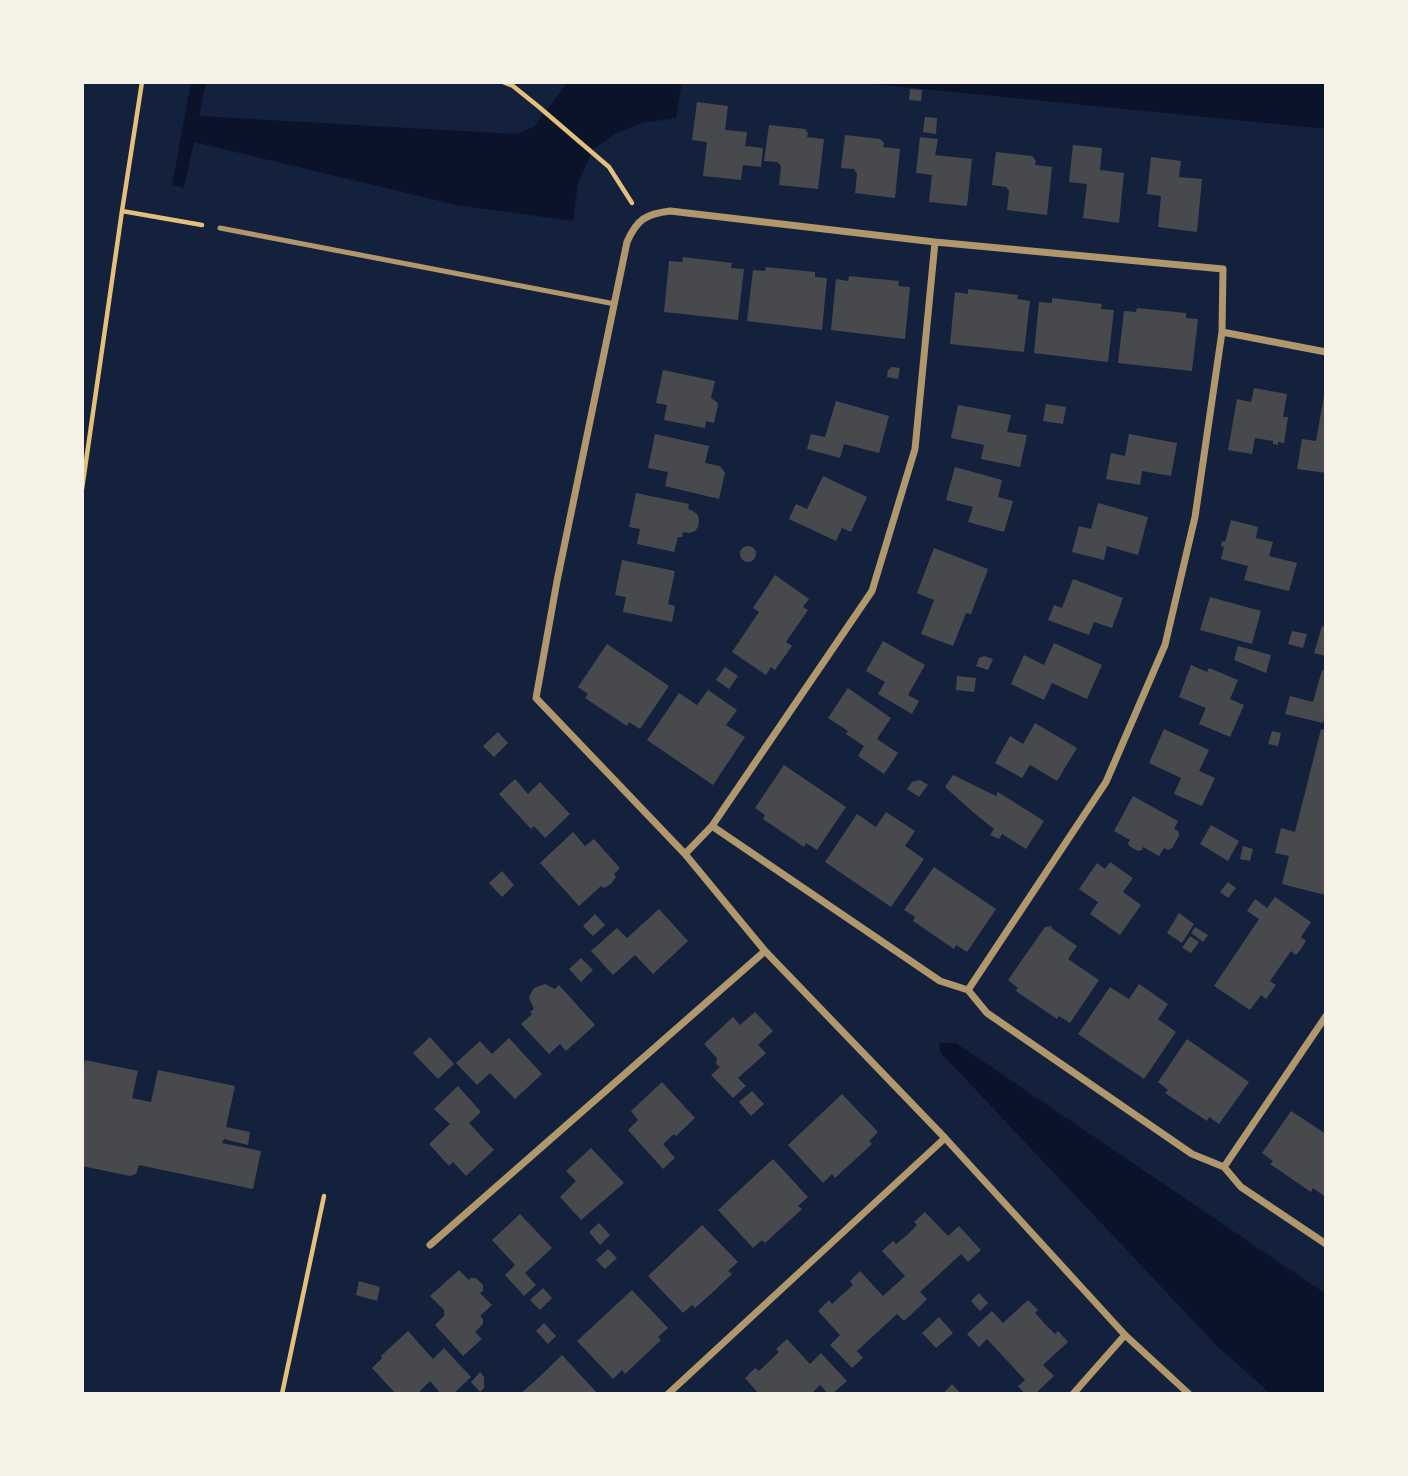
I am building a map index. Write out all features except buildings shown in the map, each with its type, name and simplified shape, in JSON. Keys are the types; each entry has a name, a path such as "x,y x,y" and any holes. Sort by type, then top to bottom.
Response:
{"street":[{"path":"968,990 1106,782 1165,645 1195,517 1222,332 1223,269 935,242 670,211 654,213 642,218 632,229 627,242 556,581 536,698 685,855 765,951 945,1138 1125,1335 1189,1394"},
{"path":"685,855 712,826 872,591 915,449 935,242"},
{"path":"1222,332 1326,352"},
{"path":"712,826 940,981 968,990 987,1013 1192,1154 1224,1167 1241,1187 1326,1244"},
{"path":"430,1245 765,951"},
{"path":"1224,1167 1326,1016"},
{"path":"667,1394 945,1138"},
{"path":"1073,1394 1125,1335"}],"lane":[{"path":"220,228 615,304"}],"path":[{"path":"82,489 142,82"},
{"path":"503,82 513,86 609,167 642,218"},
{"path":"122,211 220,228"},
{"path":"282,1394 324,1196"}],"water":[{"path":"191,82 206,82 199,116 516,134 534,127 568,82 682,82 676,118 642,123 616,133 593,150 578,183 573,221 456,205 194,142 184,188 172,185"},
{"path":"852,82 1326,83 1326,129"},
{"path":"939,1043 956,1043 1326,1294 1326,1394 1271,1394 1218,1347 940,1052"}]}
